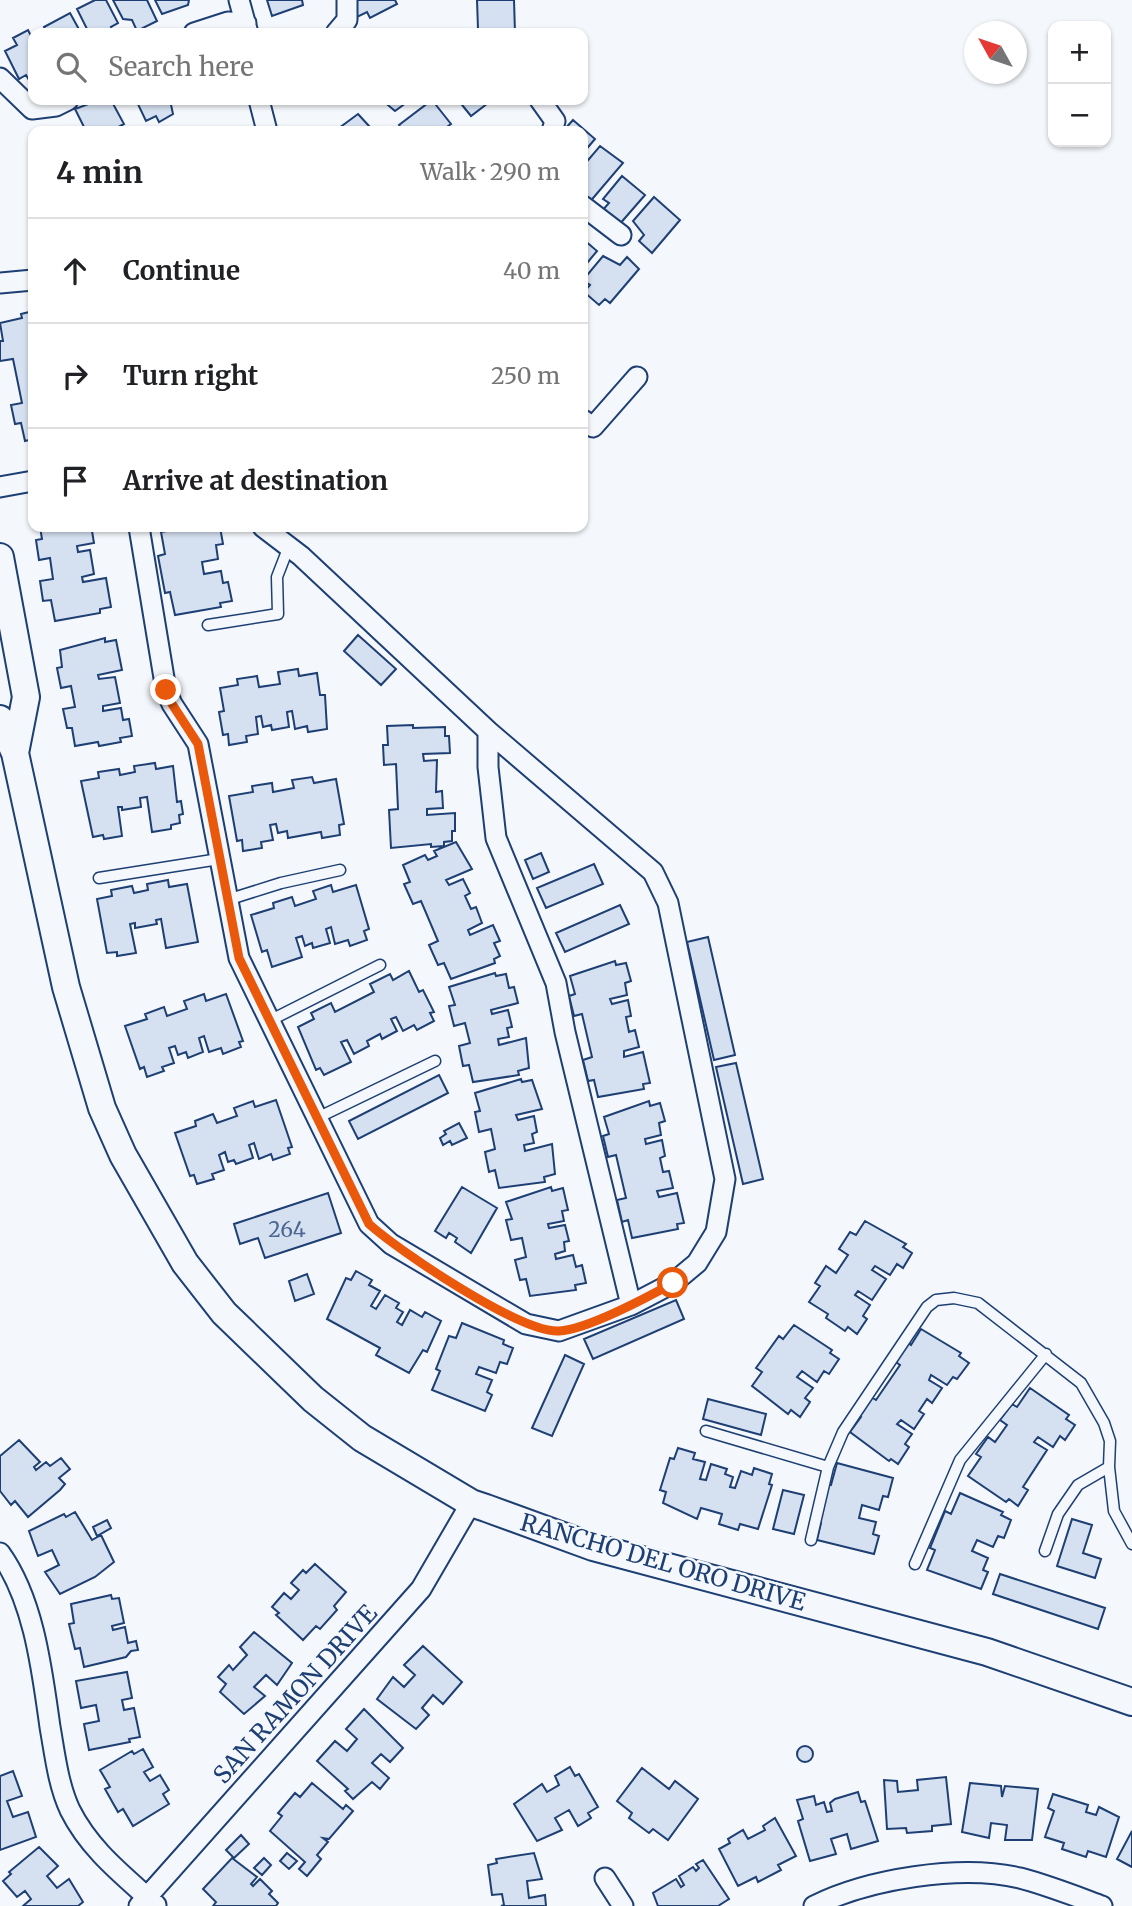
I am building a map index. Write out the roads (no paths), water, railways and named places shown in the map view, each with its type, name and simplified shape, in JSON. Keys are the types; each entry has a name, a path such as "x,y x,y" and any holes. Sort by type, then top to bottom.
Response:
{"main road":[{"name":"RANCHO DEL ORO DRIVE","path":"0,557 26,697 15,753"},
{"name":"RANCHO DEL ORO DRIVE","path":"0,719 15,753 66,987 102,1108 123,1155 185,1263 224,1313 313,1399 362,1438 471,1503 593,1546 987,1652 1132,1702"}],"street":[{"path":"239,0 247,28"},
{"path":"340,28 347,20 347,0"},
{"path":"209,28 228,22 247,28"},
{"path":"0,78 28,104"},
{"path":"29,105 32,108 58,105"},
{"path":"260,105 266,126"},
{"path":"544,105 555,121 554,126"},
{"path":"588,210 621,235"},
{"path":"0,283 28,280"},
{"path":"588,424 593,427 637,377"},
{"path":"0,487 28,482"},
{"path":"140,532 166,690 198,744 239,958 369,1224 391,1244 526,1324 559,1331 631,1305 673,1283 697,1263 716,1232 725,1179 668,903 653,872 488,731 289,545 270,532"},
{"path":"488,731 488,766 496,838 556,983 568,1045 631,1305"},
{"name":"SAN RAMON DRIVE","path":"148,1903 421,1589 471,1503"},
{"path":"0,1552 21,1592 42,1672 57,1772 70,1809 94,1850 148,1903"},
{"path":"814,1906 910,1877 986,1874 1019,1878 1101,1906"},
{"path":"605,1878 623,1906"}],"lane":[{"path":"208,625 278,614 277,577 289,545"},
{"path":"100,878 219,859"},
{"path":"227,900 281,883 340,870"},
{"path":"268,1021 380,965"},
{"path":"317,1118 435,1060"},
{"path":"811,1540 828,1467 843,1432 927,1307 936,1300 954,1298 978,1303 1081,1383 1104,1423 1110,1441 1109,1467 1114,1511 1132,1544"},
{"path":"915,1564 960,1460 1046,1354"},
{"path":"706,1432 828,1467"},
{"path":"1045,1551 1059,1514 1078,1485 1109,1467"}]}
